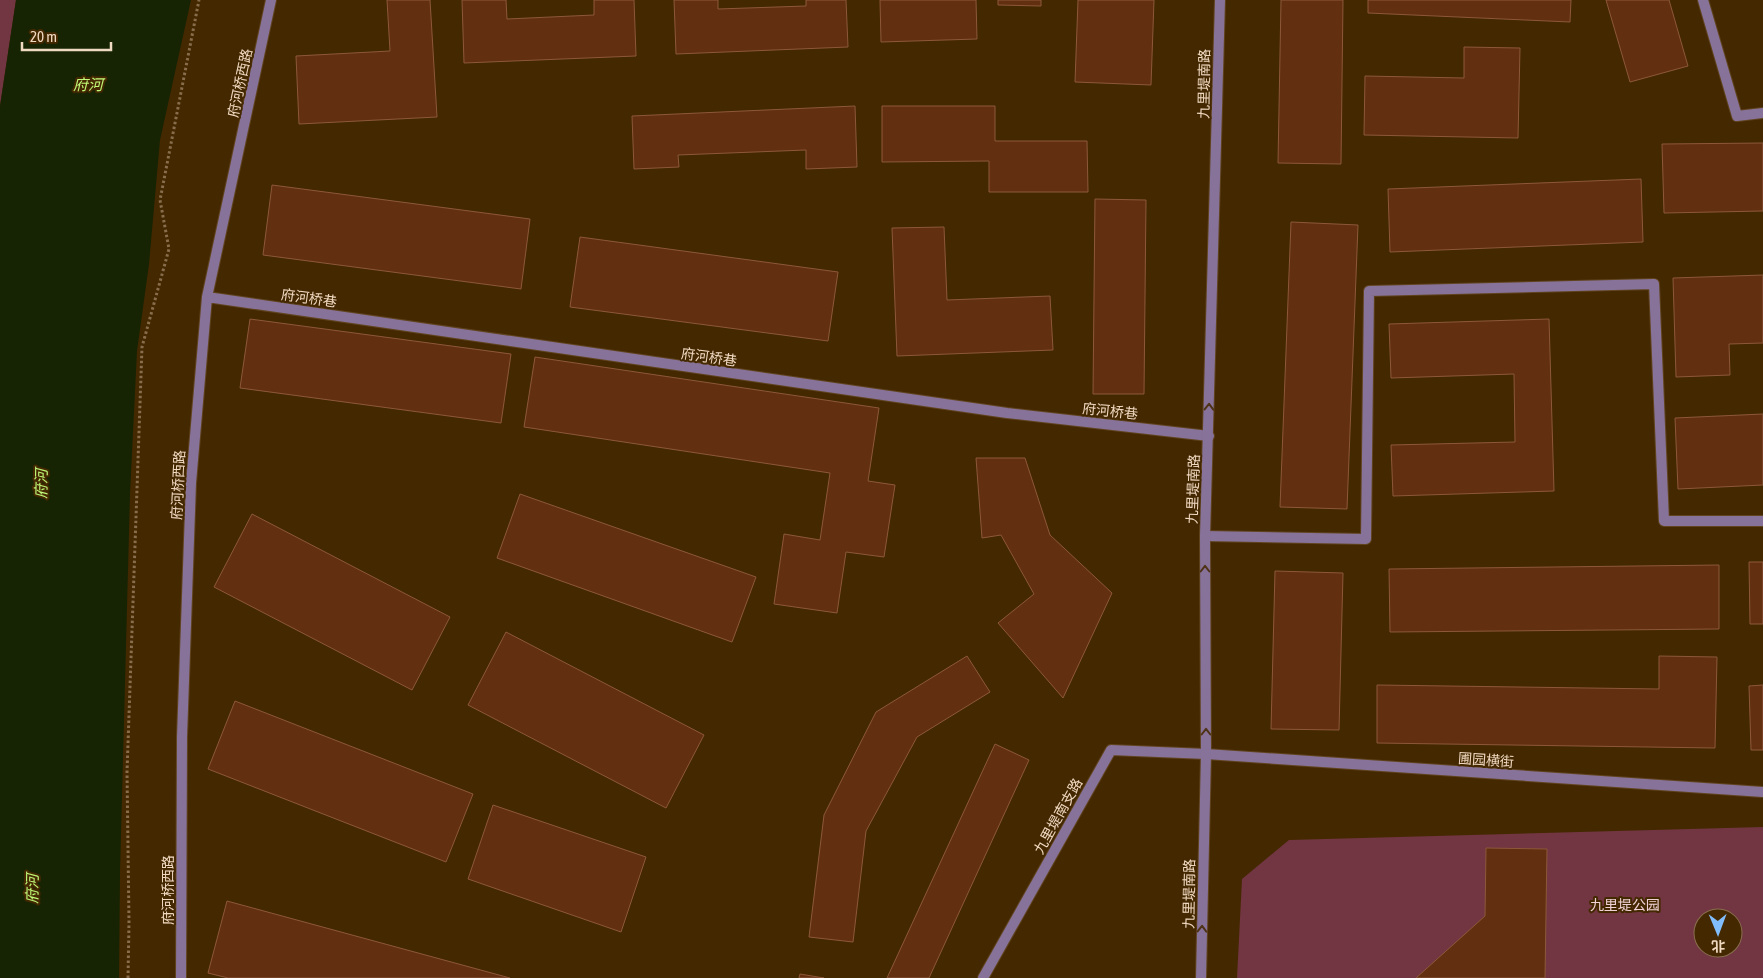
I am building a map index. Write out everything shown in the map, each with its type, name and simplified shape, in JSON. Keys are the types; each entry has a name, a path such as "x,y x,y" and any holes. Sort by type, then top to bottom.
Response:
{"street":[{"name":"府河桥西路","path":"181,978 182,736 191,483 207,297 272,0"},
{"name":"九里堤南路","path":"1201,978 1206,754 1205,536 1220,0"},
{"path":"1704,0 1737,116 1763,113"},
{"path":"1205,536 1366,539 1369,291 1654,284 1664,521 1763,521"},
{"name":"府河桥巷","path":"207,297 1007,414 1208,436"},
{"name":"九里堤南支路","path":"983,978 1110,750 1206,754"},
{"name":"圃园横街","path":"1206,754 1763,792"}],"path":[{"path":"128,978 127,772 142,347 169,250 160,200 199,0"}],"green space":[{"path":"0,0 16,0 0,106"},
{"name":"九里堤公园","path":"1763,827 1763,978 1237,978 1242,879 1289,840"}],"water":[{"name":"府河","path":"16,0 191,0 160,140 149,264 137,351 130,494 119,978 0,978 0,106"}],"building":[{"path":"387,0 430,0 437,117 299,124 296,56 390,51"},
{"path":"462,0 506,0 507,19 594,15 594,0 634,0 636,56 464,63"},
{"path":"674,0 718,0 718,9 806,6 806,0 846,0 848,47 676,54"},
{"path":"880,0 976,0 977,39 881,42"},
{"path":"998,0 1041,0 1041,6 998,5"},
{"path":"1078,0 1154,0 1151,85 1075,82"},
{"path":"1281,0 1343,0 1341,164 1278,163"},
{"path":"1368,0 1571,0 1570,22 1368,13"},
{"path":"1606,0 1669,0 1688,66 1630,82"},
{"path":"1464,47 1520,48 1518,138 1364,135 1365,76 1464,78"},
{"path":"855,106 857,167 806,169 806,150 678,155 679,167 634,169 632,116"},
{"path":"882,106 995,106 995,141 1087,141 1088,192 989,192 989,161 882,162"},
{"path":"1763,143 1763,211 1664,213 1662,144"},
{"path":"1641,179 1643,242 1390,252 1388,189"},
{"path":"272,185 530,219 521,289 263,255"},
{"path":"1095,199 1146,200 1144,394 1093,394"},
{"path":"1291,222 1358,225 1347,509 1280,507"},
{"path":"944,227 947,300 1050,296 1053,350 897,356 892,228"},
{"path":"580,237 838,272 828,341 570,307"},
{"path":"1763,275 1763,343 1729,344 1730,375 1676,377 1673,278"},
{"path":"250,319 511,354 501,423 240,388"},
{"path":"1549,319 1554,491 1393,496 1391,445 1515,442 1514,374 1391,378 1389,324"},
{"path":"535,357 879,408 868,481 895,485 884,557 846,552 837,613 774,604 784,534 820,540 830,473 524,427"},
{"path":"1763,414 1763,485 1678,489 1675,418"},
{"path":"976,458 1025,458 1050,535 1112,593 1063,698 998,623 1034,594 1001,535 982,538"},
{"path":"520,494 756,577 732,642 497,558"},
{"path":"252,514 450,617 412,690 214,587"},
{"path":"1749,562 1763,562 1763,624 1750,624"},
{"path":"1719,565 1719,629 1390,632 1389,569"},
{"path":"1275,571 1343,573 1339,730 1271,729"},
{"path":"506,632 704,735 666,808 468,705"},
{"path":"967,656 990,692 917,737 866,831 853,942 809,937 824,815 876,712"},
{"path":"1659,656 1717,657 1715,748 1377,743 1377,685 1659,689"},
{"path":"1763,685 1763,750 1751,750 1749,686"},
{"path":"235,701 473,794 446,862 208,769"},
{"path":"995,744 1029,760 929,978 887,978"},
{"path":"493,805 646,857 621,932 468,879"},
{"path":"1486,848 1547,849 1545,978 1416,978 1485,916"},
{"path":"227,901 510,978 228,978 208,973"},
{"path":"800,974 824,978 799,978"}]}
